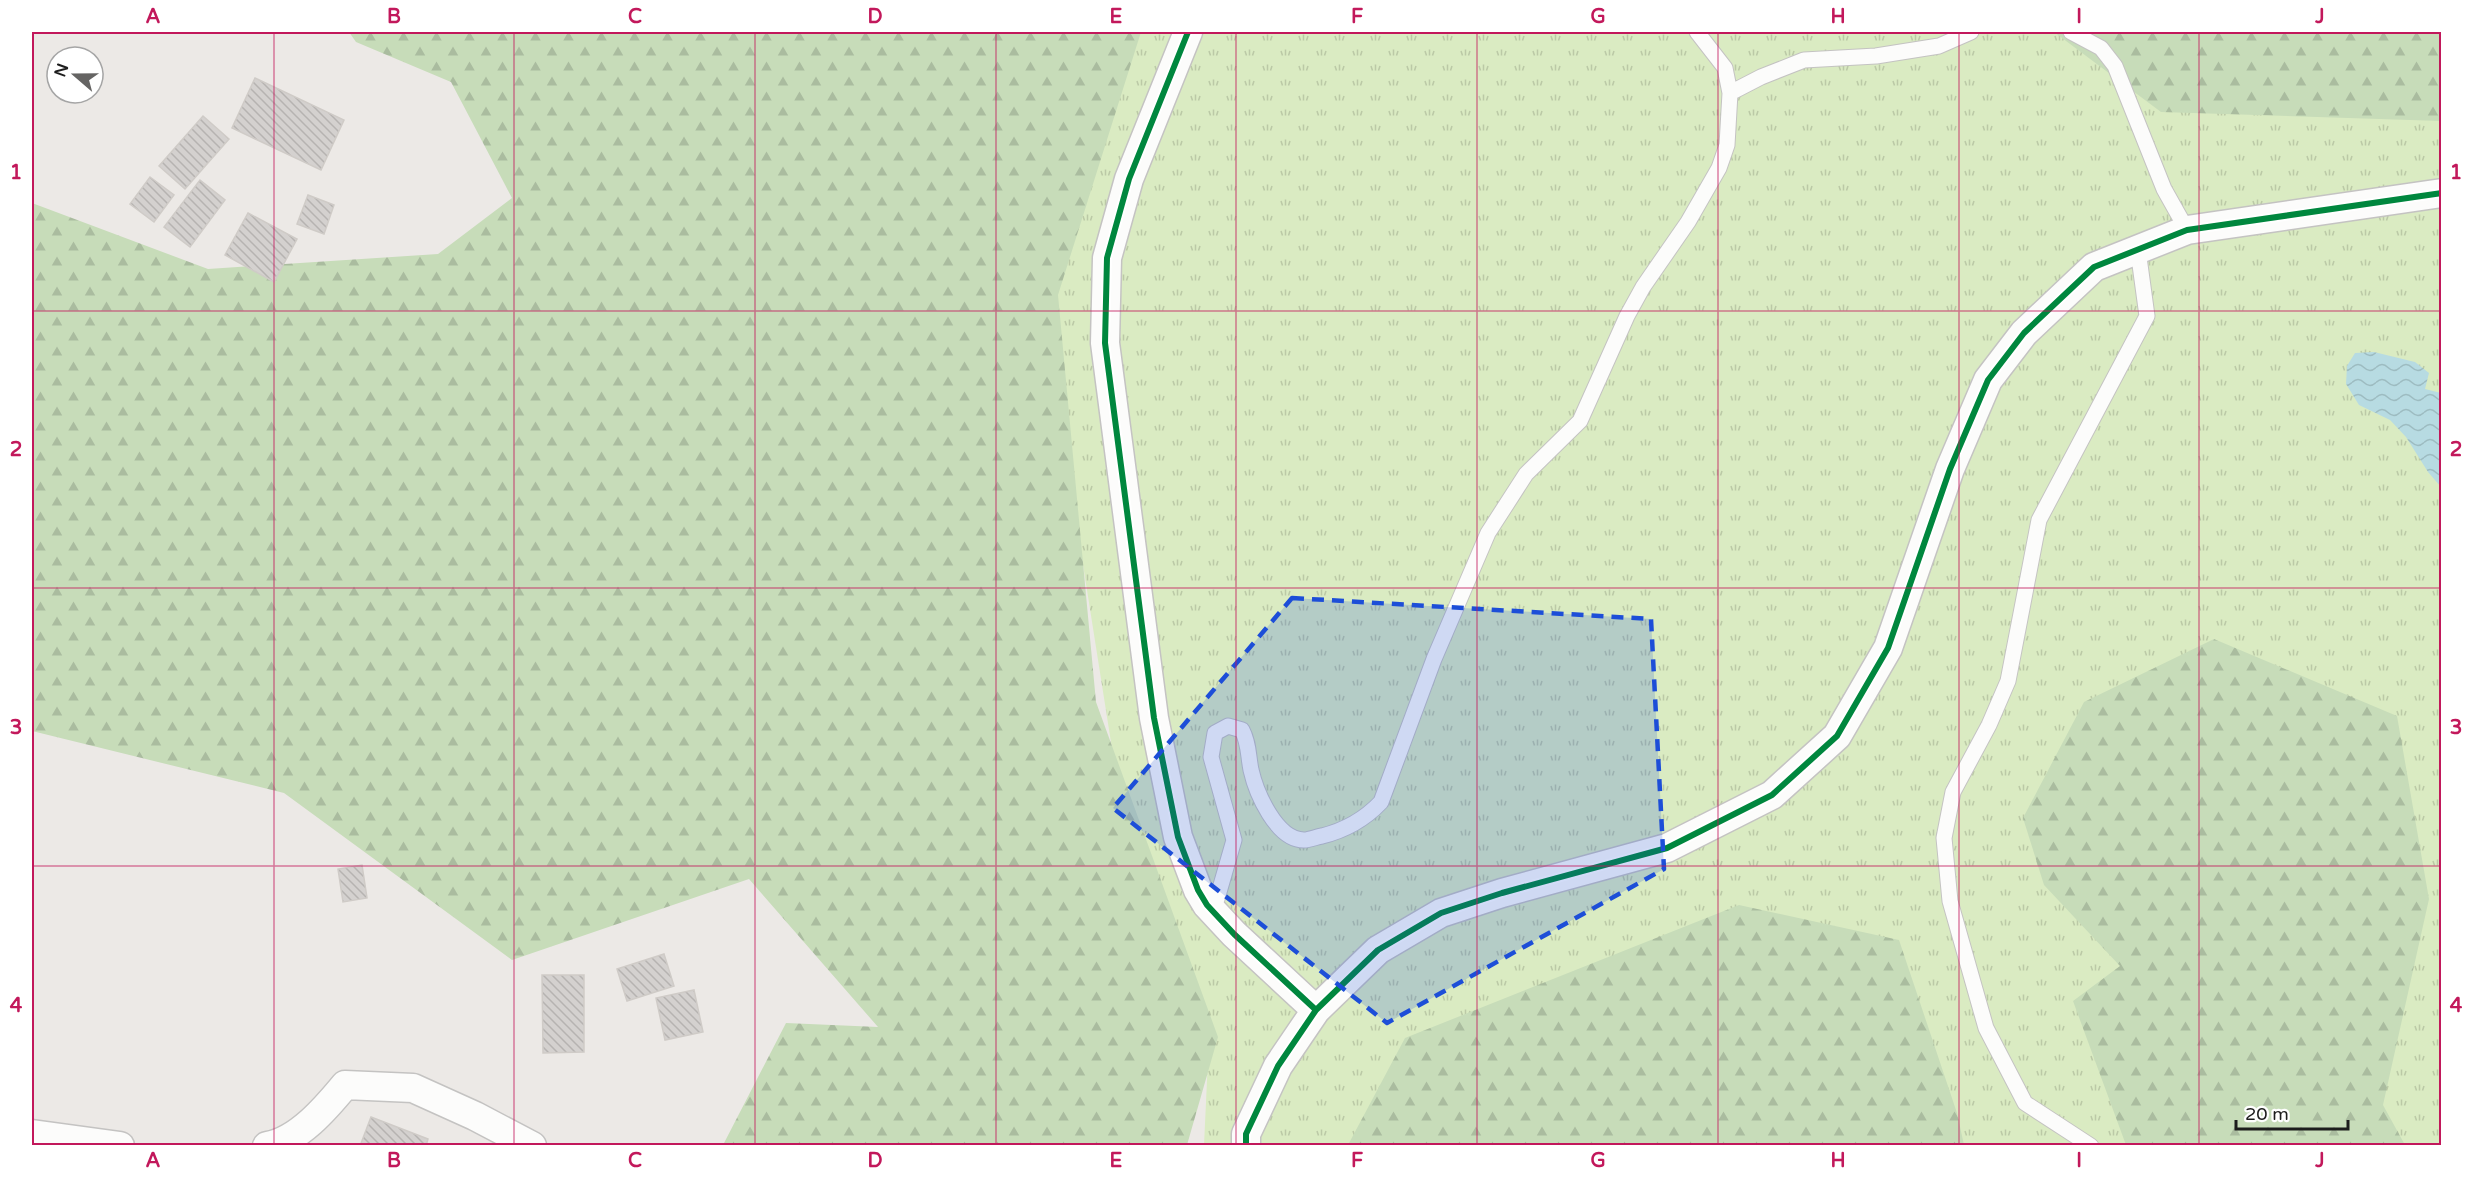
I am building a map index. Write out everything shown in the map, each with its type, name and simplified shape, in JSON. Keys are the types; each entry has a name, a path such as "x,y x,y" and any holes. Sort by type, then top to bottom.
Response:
{"street":[{"path":"1188,32 1129,178 1107,258 1105,343 1154,718 1178,837 1198,890 1207,905 1234,934 1316,1010"},
{"path":"1246,1146 1246,1134 1278,1066 1316,1010 1378,950 1442,913 1502,892 1666,848 1772,795 1837,736 1888,648 1950,469 1988,380 2024,333 2094,267 2187,230 2442,193"},
{"path":"267,1146 278,1144 321,1114 345,1085 413,1089 475,1116 532,1146"},
{"path":"32,1134 120,1146"}],"lane":[{"path":"1207,905 1217,900 1234,840 1211,757 1215,733 1228,726 1242,730 1248,742 1251,769 1256,786 1269,816 1287,833 1302,840 1333,833 1366,818 1381,802 1434,659 1488,533 1526,474 1580,421 1627,316 1707,190 1727,145 1730,93 1725,68 1697,32"},
{"path":"1730,93 1761,77 1804,60 1876,56 1939,46 1971,32"},
{"path":"2071,32 2101,48 2115,66 2164,189 2187,230"},
{"path":"2091,1146 2025,1103 1986,1028 1950,901 1944,838 1953,792 1989,725 2008,681 2039,520 2147,316 2138,250"}],"highlighted area":[{"path":"1292,598 1651,619 1664,869 1387,1023 1113,808"}],"green space":[{"path":"349,32 1141,32 1058,295 1096,702 1218,1037 1187,1145 723,1145 786,1023 878,1027 749,879 512,960 284,793 32,731 32,203 208,269 438,254 512,198 451,82 356,42"},
{"path":"1074,32 2441,32 2441,1145 1204,1145 1210,1016 1139,920 1023,184"},
{"path":"2054,32 2441,32 2441,121 2161,112"},
{"path":"2214,639 2397,716 2429,899 2383,1105 2405,1145 2126,1145 2073,1001 2120,966 2044,885 2023,818 2084,702"},
{"path":"1739,905 1899,940 1957,1113 1964,1145 1348,1145 1405,1038"}],"water":[{"path":"2374,352 2415,362 2429,373 2425,389 2441,393 2441,487 2428,472 2406,437 2390,420 2359,405 2346,384 2347,366 2355,353"}],"building":[{"path":"255,78 344,120 321,170 232,128"},
{"path":"203,116 229,139 185,189 159,166"},
{"path":"150,177 174,195 154,222 130,204"},
{"path":"200,180 225,200 190,247 164,227"},
{"path":"308,195 334,205 324,234 297,224"},
{"path":"248,213 297,239 274,282 225,255"},
{"path":"362,865 367,898 343,902 338,869"},
{"path":"664,954 674,986 627,1001 617,969"},
{"path":"542,975 584,975 584,1052 543,1053"},
{"path":"694,990 703,1032 665,1040 656,998"},
{"path":"371,1117 428,1139 426,1146 360,1146"}],"cycle path":[{"path":"1188,32 1129,179 1107,258 1105,343 1154,718 1178,837 1198,890 1207,905 1234,934 1316,1010"},
{"path":"1246,1146 1246,1134 1278,1066 1316,1010 1378,950 1441,913 1502,893 1667,848 1772,795 1837,736 1888,648 1950,469 1988,380 2024,333 2094,267 2187,230 2442,193"}]}
